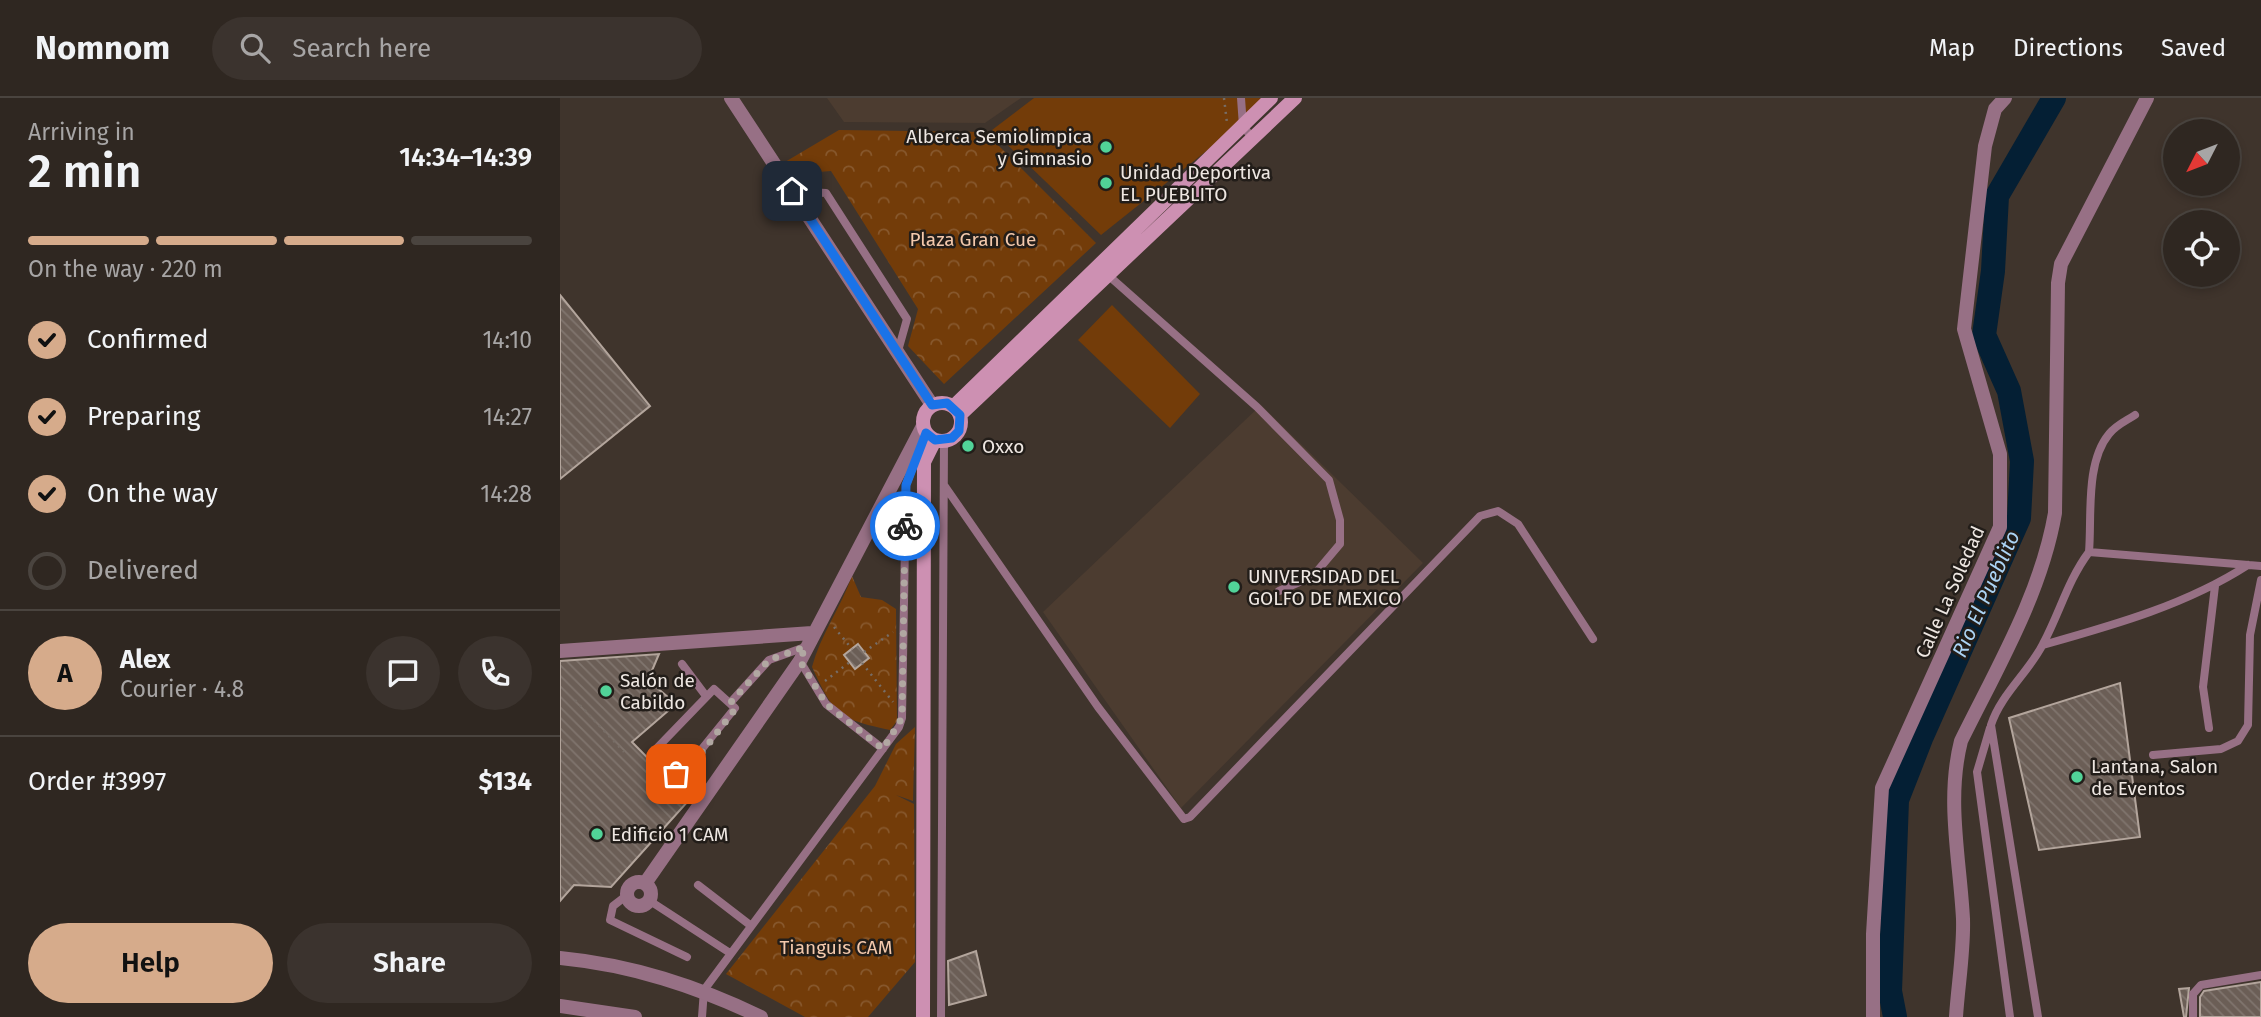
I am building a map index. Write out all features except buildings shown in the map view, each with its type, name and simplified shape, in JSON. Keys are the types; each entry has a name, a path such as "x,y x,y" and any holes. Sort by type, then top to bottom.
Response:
{"street":[{"path":"731,98 932,405"},
{"path":"957,411 1271,98"},
{"path":"957,411 1109,276 1295,98"},
{"name":"Calle La Soledad","path":"1873,1017 1873,934 1882,789 2000,527 2000,454 1964,329 1985,146 1995,109 2005,98"},
{"path":"1956,1017 1963,923 1954,791 1955,765 1961,741 2034,589 2050,543 2055,513 2058,283 2061,264 2147,98"},
{"path":"923,1017 924,462 931,438 926,411 939,403 957,411"},
{"path":"646,882 803,654 812,633 931,438 959,431 957,411"},
{"path":"560,651 812,633"},
{"path":"636,881 646,882 652,891 650,901 642,906 632,905 626,897 628,887 636,881"},
{"path":"560,958 611,963 704,990 761,1017"},
{"path":"560,1006 635,1017"}],"lane":[{"path":"1241,98 1243,125 1253,139"},
{"path":"792,191 826,193 907,319 898,351"},
{"path":"1109,276 1257,407 1329,480 1340,520 1340,544 1313,576 1279,591"},
{"path":"2010,1017 1977,772 1995,712 2043,645 2074,572 2089,552 2095,468 2101,448 2112,430 2135,415"},
{"path":"931,438 944,485 941,1017"},
{"path":"702,1017 704,990 883,749 902,718 906,485 931,438"},
{"path":"944,485 1098,707 1184,819 1190,817 1480,516 1498,512 1518,524 1593,639"},
{"path":"2089,552 2261,566"},
{"path":"2043,645 2127,621 2216,586 2248,565"},
{"path":"2153,755 2221,749 2238,741 2248,725 2250,635 2261,580"},
{"path":"2209,728 2203,687 2216,586"},
{"path":"731,702 769,660 803,654 826,704 883,749"},
{"path":"682,664 706,696"},
{"path":"715,688 731,702 735,708 733,712 680,776 656,751 715,688"},
{"path":"1991,725 2038,1017"},
{"path":"698,885 750,925"},
{"path":"626,897 613,906 610,920 687,957"},
{"path":"650,901 730,953"},
{"path":"2193,1017 2193,994 2201,985 2261,975"}],"path":[{"path":"1224,98 1229,139"},
{"path":"832,623 852,649"},
{"path":"864,652 896,630"},
{"path":"820,685 850,662"},
{"path":"862,663 897,707"},
{"path":"575,700 624,752"}],"shaded area":[{"path":"827,98 1021,98 985,123 844,122"},
{"name":"UNIVERSIDAD DEL GOLFO DE MEXICO","path":"1261,405 1423,563 1181,808 1043,612"}],"green space":[{"name":"Unidad Deportiva EL PUEBLITO","path":"1034,98 1265,98 1239,125 1101,235 992,130"},
{"name":"Plaza Gran Cue","path":"839,130 985,132 1096,243 944,384 908,346 918,309 831,171 793,174 785,162"},
{"path":"1112,305 1200,394 1170,428 1078,340"},
{"path":"897,494 895,551 876,527"},
{"path":"852,576 861,597 882,600 896,609 897,721 890,730 859,722 840,712 826,696 812,667"},
{"name":"Tianguis CAM","path":"915,727 913,801 896,795 914,804 915,962 868,1017 805,1017 726,974 875,786 896,744"}],"waterway":[{"name":"Rio El Pueblito","path":"1895,1017 1890,991 1897,800 1922,736 2019,518 2022,461 2009,391 1984,335 1993,271 1997,196 2054,98"}],"way so far":[{"path":"676,774 682,776 687,772 733,712 735,708 731,702 769,660 805,647 800,661 826,704 852,728 883,749 899,727 902,718 905,526"}],"place":[{"name":"Alberca Semiolimpica y Gimnasio","path":"1106,147"},
{"name":"Unidad Deportiva EL PUEBLITO","path":"1106,183"},
{"name":"Oxxo","path":"968,446"},
{"name":"UNIVERSIDAD DEL GOLFO DE MEXICO","path":"1234,587"},
{"name":"Salón de Cabildo","path":"606,691"},
{"name":"Lantana, Salon de Eventos","path":"2077,777"},
{"name":"Edificio 1 CAM","path":"597,834"}],"route":[{"path":"792,191 932,405 947,403 960,415 959,431 952,438 935,440 926,433 906,485 905,526"}]}
